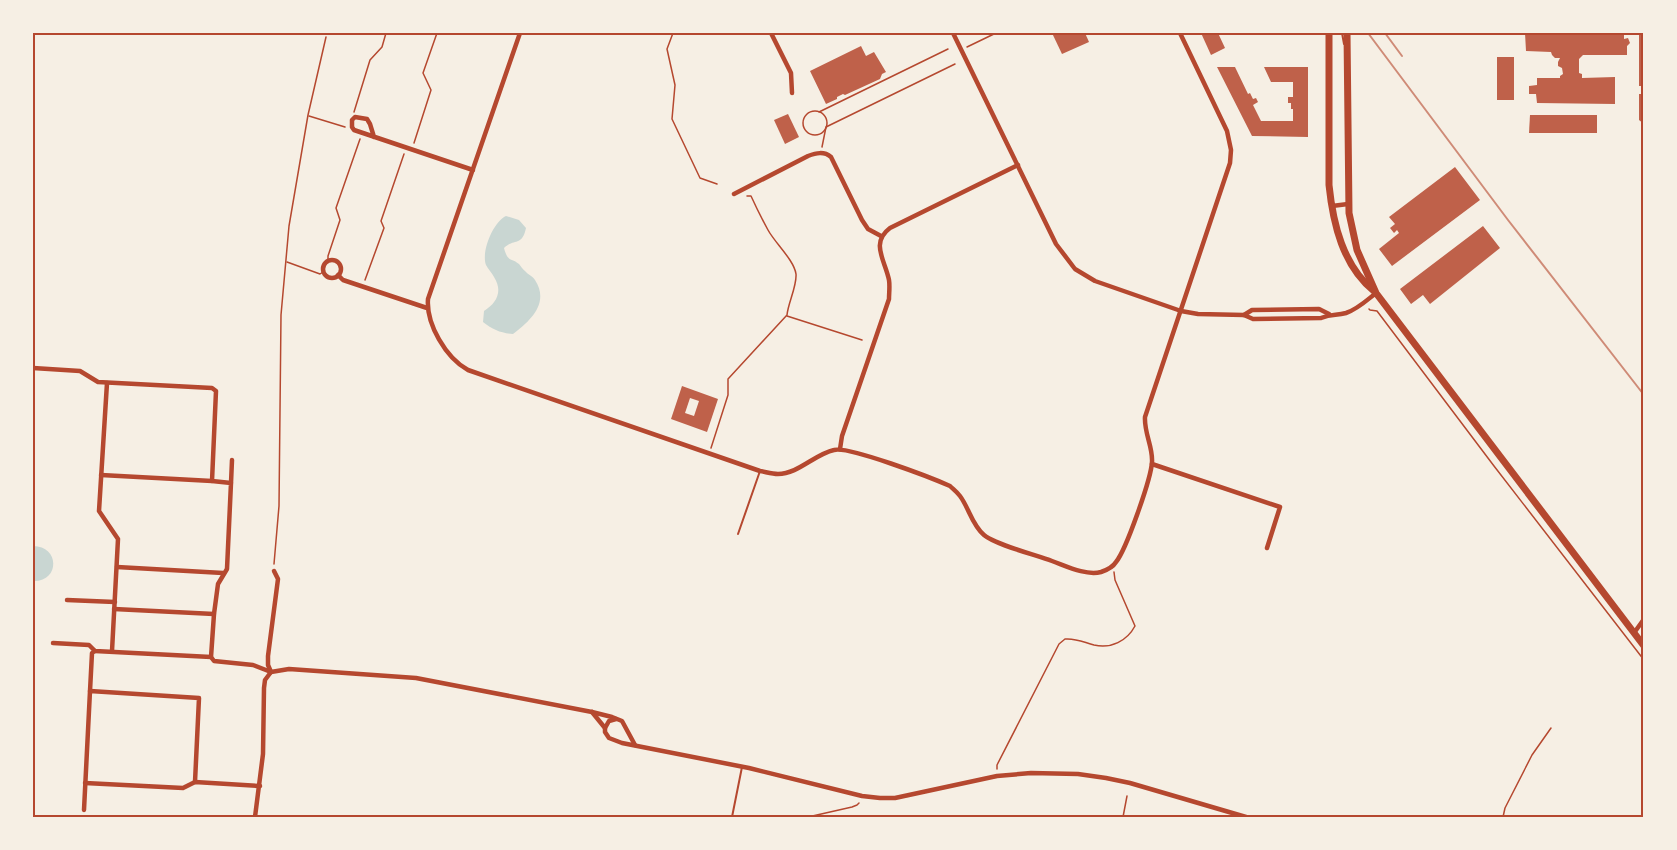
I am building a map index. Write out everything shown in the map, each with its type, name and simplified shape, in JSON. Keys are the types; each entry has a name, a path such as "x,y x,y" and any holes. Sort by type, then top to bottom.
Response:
{"main road":[{"path":"1347,33 1348,204 1354,240 1376,293"},
{"path":"1329,34 1329,185 1334,221 1345,252 1364,283 1376,293 1644,646"}],"street":[{"path":"520,33 428,299 427,308 430,317 445,350 453,360 460,366 760,471 775,474 787,473 829,452 840,449 874,459 950,486 959,494 976,526 985,536 1076,569 1100,573 1118,561 1145,489 1152,464 1145,431 1145,417 1230,163 1231,150 1227,131 1180,33"},
{"path":"771,33 791,73 792,93"},
{"path":"953,33 1056,244 1075,269 1095,281 1181,311 1197,314 1244,315 1253,319 1321,318 1330,314 1345,313 1376,293"},
{"path":"374,137 367,119 355,117 351,123 354,130 374,137 409,148 473,170"},
{"path":"734,194 808,156 822,153 831,157 868,229 881,236"},
{"path":"840,449 842,436 889,299 890,283 881,255 879,244 881,236 890,228 1018,165"},
{"path":"1332,206 1348,204"},
{"path":"328,261 339,264 341,270 338,275 330,278 323,272 324,264 328,261"},
{"path":"338,275 344,280 427,308"},
{"path":"1244,315 1252,310 1319,309 1330,314"},
{"path":"33,368 80,370 98,382 212,388 216,391 212,481"},
{"path":"107,383 99,511 118,539 112,651"},
{"path":"213,659 214,614 218,584 227,569 232,460"},
{"path":"1152,464 1280,507 1267,548"},
{"path":"101,475 231,483"},
{"path":"117,567 223,573"},
{"path":"271,672 268,656 278,579 274,571"},
{"path":"67,600 115,602"},
{"path":"114,609 214,614"},
{"path":"1634,633 1644,620"},
{"path":"53,643 89,645 94,651"},
{"path":"94,651 213,659 253,665 271,672 289,669 416,678 592,712 616,719 625,724 636,746"},
{"path":"84,810 92,653 94,651"},
{"path":"255,817 263,753 264,688 265,680 271,672"},
{"path":"90,691 199,698 195,783"},
{"path":"592,712 609,738 622,743 742,767 861,797 895,798 997,776 1055,773 1106,777 1246,817"},
{"path":"604,728 609,721 616,719"},
{"path":"616,740 623,737 626,730"},
{"path":"85,783 183,788 195,783 260,786"}],"lane":[{"path":"1342,33 1344,46 1347,49"},
{"path":"738,534 760,471"},
{"path":"732,817 742,767"}],"path":[{"path":"355,117 354,110 370,60 382,47 386,33"},
{"path":"363,287 384,228 381,221 431,90 423,72 437,33"},
{"path":"673,33 667,50 675,85 672,118 700,178 717,184"},
{"path":"961,50 996,33"},
{"path":"274,571 279,525 281,315 289,226 308,115 326,37"},
{"path":"819,112 948,49"},
{"path":"822,153 822,143 826,127 826,119 819,112 814,111 807,114 804,119 804,128 814,135 820,134 826,127 955,64"},
{"path":"308,115 351,127"},
{"path":"328,261 340,220 336,208 362,133"},
{"path":"709,454 728,395 728,380 787,315 788,303 795,285 793,266 768,231 751,196 734,194"},
{"path":"286,262 323,272"},
{"path":"1370,310 1377,311 1644,660"},
{"path":"787,315 862,340"},
{"path":"997,776 997,765 1059,644 1065,639 1074,638 1104,646 1114,644 1130,635 1136,626 1111,567"},
{"path":"1503,817 1505,808 1532,755 1551,728"},
{"path":"1124,817 1127,796"},
{"path":"808,817 852,807 857,805 861,797"}],"shaded area":[{"path":"506,216 519,220 526,228 520,240 504,248 505,253 534,279 540,296 536,311 513,334 497,331 483,322 484,311 495,300 498,292 497,282 486,265 485,253 489,238 497,224"},
{"path":"33,546 42,548 52,557 52,570 42,580 33,581"}],"building":[{"path":"1052,33 1085,33 1089,42 1062,54"},
{"path":"1201,33 1218,33 1225,48 1211,55"},
{"path":"1525,33 1624,34 1624,39 1628,38 1630,43 1627,46 1627,55 1583,55 1579,59 1579,73 1582,74 1582,78 1615,77 1615,104 1537,103 1536,94 1529,94 1529,86 1537,85 1537,78 1560,78 1563,74 1562,68 1558,66 1560,58 1555,58 1551,52 1526,51"},
{"path":"1639,33 1644,33 1644,86 1639,86"},
{"path":"861,46 866,56 874,52 886,72 880,79 843,94 826,104 810,71"},
{"path":"1497,57 1514,57 1514,100 1497,100"},
{"path":"1217,67 1235,67 1248,94 1250,93 1258,102 1253,105 1261,121 1293,121 1293,109 1291,109 1291,103 1288,103 1288,97 1293,97 1293,82 1271,82 1264,67 1308,67 1308,137 1252,136"},
{"path":"1639,94 1644,94 1644,124 1639,120"},
{"path":"788,114 799,137 785,144 774,120"},
{"path":"1530,115 1597,115 1597,133 1529,133"},
{"path":"1455,167 1480,200 1392,266 1379,249 1399,233 1397,230 1394,233 1390,228 1395,224 1389,217"},
{"path":"1483,226 1500,248 1430,304 1423,295 1411,304 1400,289"},
{"path":"682,386 718,399 707,432 671,419","holes":["690,398 699,401 694,416 685,413"]}],"railway":[{"path":"1368,33 1508,220 1644,395"},
{"path":"1385,33 1402,56"}]}
